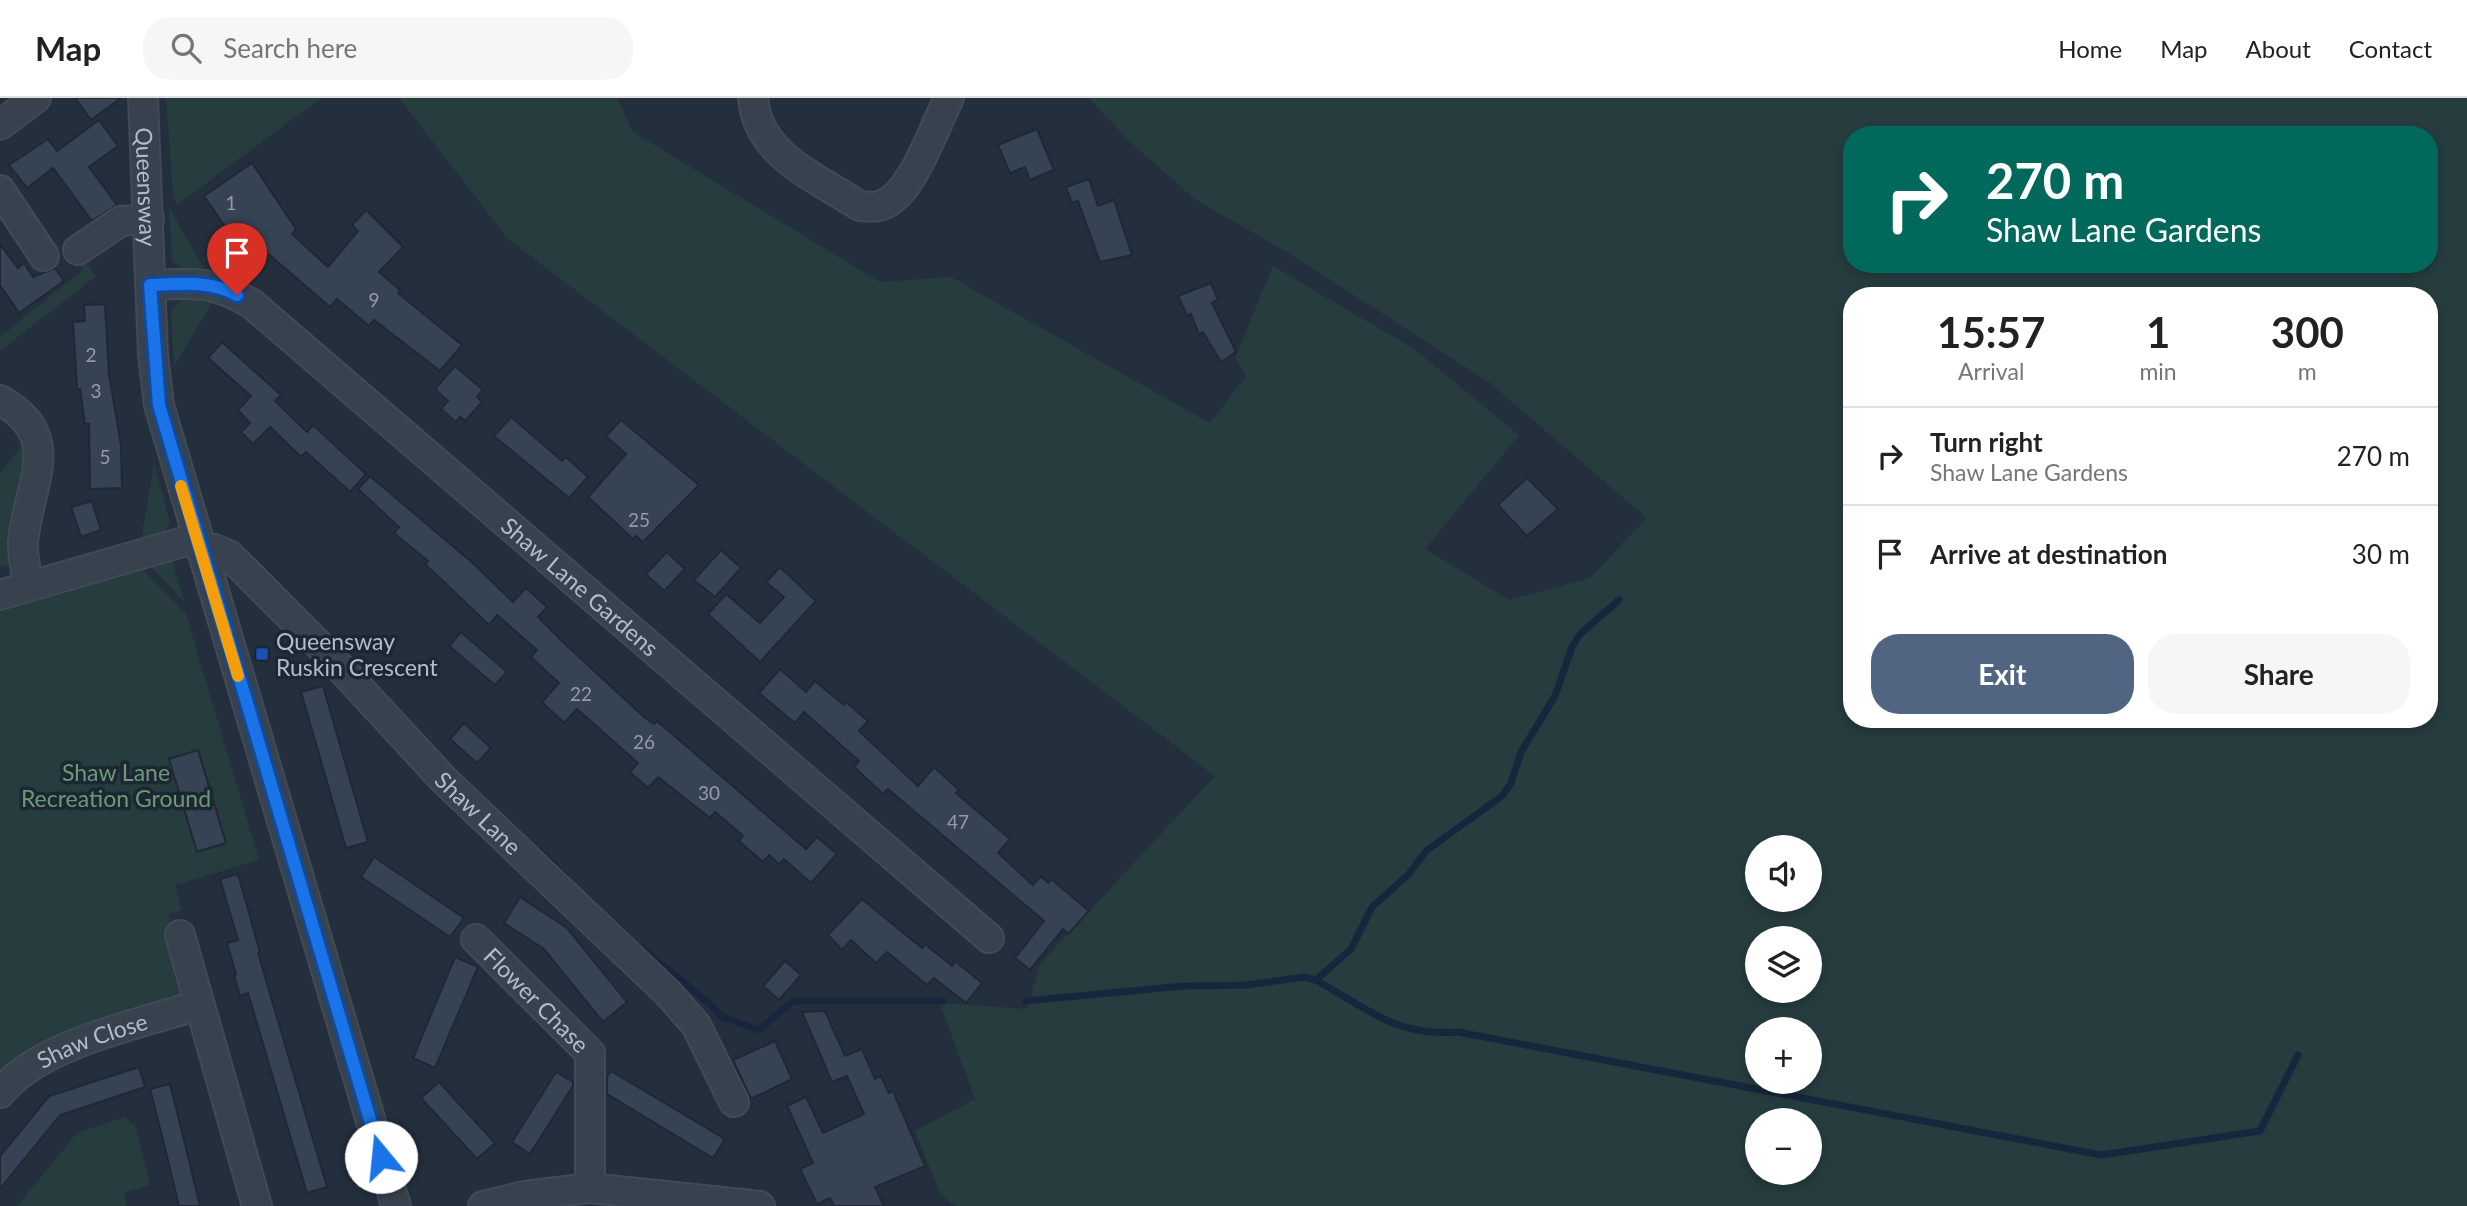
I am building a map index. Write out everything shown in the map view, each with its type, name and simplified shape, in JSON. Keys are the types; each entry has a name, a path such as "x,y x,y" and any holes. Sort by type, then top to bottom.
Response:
{"street":[{"path":"0,125 36,98"},
{"name":"Queensway","path":"143,98 150,285 159,405 396,1206"},
{"path":"753,98 756,120 766,139 783,156 860,206 872,208 884,205 896,196 907,182 949,98"},
{"path":"0,190 44,256"},
{"path":"78,250 121,221 149,219"},
{"name":"Shaw Lane Gardens","path":"150,285 192,284 223,287 251,304 989,938"},
{"path":"0,400 29,421 39,442 39,465 23,544 29,585"},
{"path":"0,595 29,585 199,544"},
{"name":"Shaw Lane","path":"199,544 229,555 323,649 443,779 668,993 696,1025 734,1102"},
{"path":"180,935 257,1206"},
{"name":"Flower Chase","path":"476,939 590,1052 590,1188"},
{"name":"Shaw Close","path":"0,1093 14,1077 52,1054 198,1005"},
{"path":"483,1206 524,1196 590,1188 760,1206"}],"green space":[{"path":"166,98 321,98 177,205 173,194"},
{"path":"399,98 617,98 633,132 880,282 951,277 1210,423 1246,376 1235,358 1273,266 1414,349 1519,435 1425,549 1509,600 1590,578 1647,518 1490,383 1287,252 1196,200 1129,141 1089,98 2467,98 2467,1206 956,1206 941,1195 915,1131 975,1099 940,1003 1027,1009 1040,964 1215,776 508,239"},
{"path":"169,207 204,272 182,268 172,261"},
{"path":"80,254 96,276 0,351 0,337 83,270 75,257"},
{"path":"194,295 215,297 174,366 171,311 183,298"},
{"path":"29,436 11,564 0,567 0,474"},
{"path":"154,464 170,522 161,535 141,541"},
{"path":"171,557 185,603 149,564"},
{"name":"Shaw Lane Recreation Ground","path":"138,565 186,614 259,860 175,885 181,910 168,914 180,970 178,1005 0,1079 0,605"},
{"path":"124,1117 135,1125 150,1185 124,1193 127,1206 17,1206 77,1133"}],"building":[{"path":"75,98 121,98 91,120"},
{"path":"99,120 118,146 89,167 117,205 92,221 53,168 27,188 9,165 48,139 57,151"},
{"path":"1037,129 1054,170 1030,180 1025,167 1010,173 998,145"},
{"path":"252,163 296,229 292,234 328,267 358,231 352,225 366,210 403,247 379,272 400,290 398,293 462,345 440,371 374,320 369,326 337,299 330,307 266,252 258,260 230,234 204,196"},
{"path":"1089,179 1098,206 1114,200 1132,255 1100,262 1078,201 1072,203 1066,187"},
{"path":"0,244 18,268 24,263 33,277 55,268 64,281 19,313 0,285"},
{"path":"1211,283 1218,300 1212,303 1236,352 1221,362 1203,332 1199,334 1191,314 1187,316 1178,296"},
{"path":"105,304 109,374 121,445 122,488 90,489 89,424 85,424 80,389 77,389 73,322 85,321 84,305"},
{"path":"222,342 281,395 275,401 307,432 313,425 366,474 350,492 306,452 301,457 270,427 253,444 241,432 250,423 238,410 251,396 208,358"},
{"path":"455,366 483,390 477,397 482,402 465,421 460,417 456,422 441,409 448,401 435,389"},
{"path":"511,417 562,461 566,457 588,477 569,498 494,436"},
{"path":"621,420 699,485 643,542 636,536 633,539 588,497 626,454 606,436"},
{"path":"370,476 475,565 513,602 526,588 547,607 538,617 564,643 644,717 654,724 657,721 806,849 817,837 837,854 811,883 784,859 779,864 769,855 763,862 739,841 743,836 715,812 710,818 658,777 648,788 630,772 638,763 577,709 564,723 542,702 559,683 531,657 537,650 497,615 489,625 425,564 428,561 394,533 399,527 358,489"},
{"path":"1527,478 1558,509 1527,536 1498,505"},
{"path":"92,501 101,530 81,537 71,507"},
{"path":"721,550 741,568 715,597 694,580"},
{"path":"667,552 685,569 664,591 646,574"},
{"path":"780,567 816,601 760,662 708,614 726,594 760,623 784,597 766,582"},
{"path":"461,632 507,672 495,685 449,646"},
{"path":"780,669 806,692 815,681 844,705 846,702 868,721 859,731 918,786 934,767 959,790 956,793 1010,839 998,853 1033,885 1041,876 1048,883 1051,879 1089,911 1068,934 1063,929 1030,970 1015,958 1044,921 888,789 883,794 854,767 859,761 804,712 795,723 759,693"},
{"path":"323,686 368,842 346,848 301,692"},
{"path":"464,723 491,748 477,763 450,739"},
{"path":"198,750 226,843 197,852 169,759"},
{"path":"374,857 464,918 450,937 361,877"},
{"path":"238,874 260,952 258,953 327,1187 307,1193 248,993 240,996 227,943 238,940 220,879"},
{"path":"520,897 567,928 627,1002 603,1022 544,949 504,923"},
{"path":"862,899 922,948 925,944 952,966 955,961 982,983 966,1003 934,978 927,985 887,952 876,963 851,940 842,950 828,935"},
{"path":"455,957 478,967 435,1068 413,1058"},
{"path":"785,961 801,975 779,1000 763,986"},
{"path":"825,1011 845,1056 862,1049 875,1079 881,1076 889,1093 893,1091 925,1166 875,1187 884,1206 834,1206 830,1198 817,1204 800,1169 813,1163 787,1106 806,1097 823,1133 864,1114 847,1076 832,1082 802,1012"},
{"path":"775,1041 792,1079 751,1099 733,1060"},
{"path":"139,1067 145,1087 60,1115 0,1189 0,1156 49,1096"},
{"path":"611,1071 725,1139 713,1158 607,1094 607,1077"},
{"path":"556,1072 573,1082 573,1086 530,1154 512,1142"},
{"path":"439,1082 495,1143 477,1159 421,1098"},
{"path":"170,1084 200,1206 179,1206 150,1089"}],"waterway":[{"path":"1026,1001 1183,986 1247,985 1304,977 1316,980 1351,949 1372,907 1409,874 1426,851 1502,796 1511,783 1521,752 1555,696 1572,647 1580,634 1619,600"},
{"path":"539,851 566,877"},
{"path":"641,948 707,1001 722,1017 759,1030 793,1001 943,1001"},
{"path":"1316,980 1383,1019 1417,1030 1458,1032 2101,1155 2260,1131 2298,1055"}],"slow traffic":[{"path":"181,486 238,676"}],"place":[{"name":"Queensway Ruskin Crescent","path":"262,654"}],"route":[{"path":"237,295 223,287 192,284 150,285 153,354 159,405 172,457 381,1157"}]}
